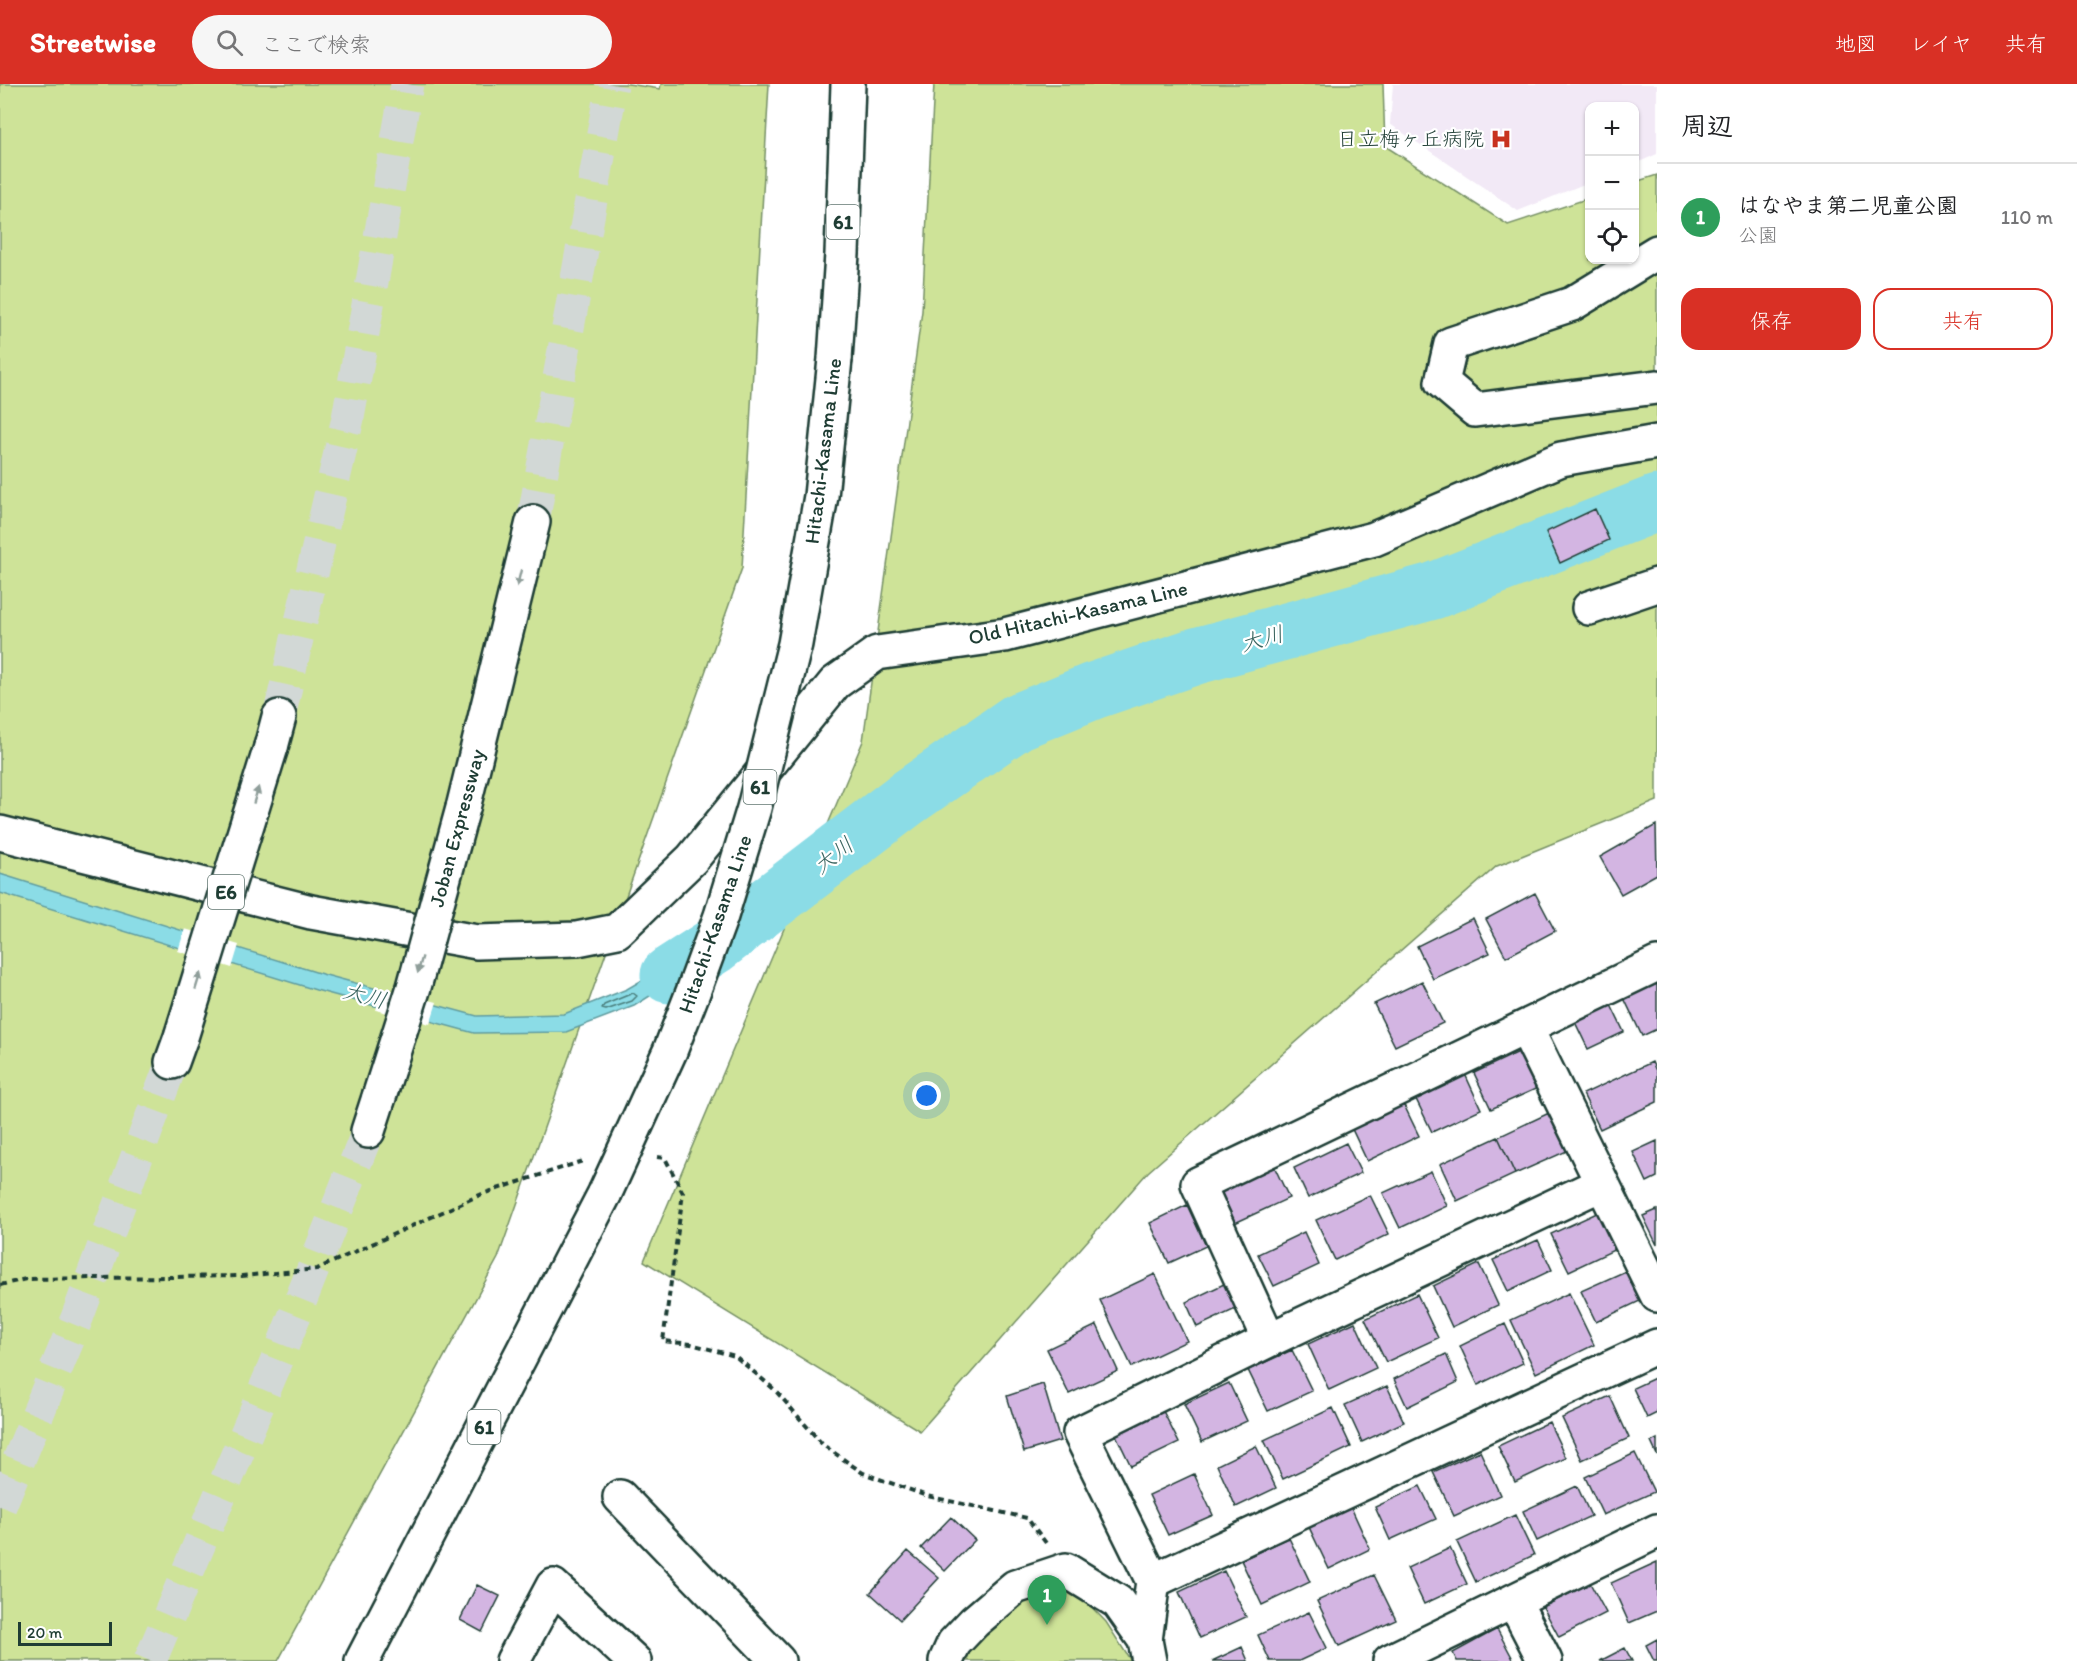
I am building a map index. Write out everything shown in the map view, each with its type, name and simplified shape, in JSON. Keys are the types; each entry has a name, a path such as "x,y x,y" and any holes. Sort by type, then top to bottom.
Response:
{"main road":[{"name":"Hitachi-Kasama Line","path":"362,1661 605,1193 670,1051 721,916 778,719 797,632 821,496 835,359 842,254 848,84"},
{"path":"1657,252 1572,303 1451,344 1442,382 1475,410 1657,387"},
{"name":"Old Hitachi-Kasama Line","path":"0,833 311,912 477,942 577,939 617,931 692,859 835,683 877,653 1005,635 1374,539 1561,459 1657,442"},
{"name":"Joban Expressway","path":"368,1131 414,987 464,808 533,522"},
{"path":"1589,608 1657,585"},
{"name":"E6","path":"176,1049 274,732"},
{"path":"1269,1340 1198,1184 1657,964"},
{"path":"1526,1028 1657,1295"},
{"path":"1147,1650 1153,1581 1080,1433 1269,1340 1601,1184"},
{"path":"1153,1581 1657,1346"},
{"path":"620,1497 778,1661"},
{"path":"1390,1661 1657,1531"},
{"path":"946,1661 954,1643 967,1629 1015,1587 1066,1570 1118,1602 1147,1650"},
{"path":"513,1661 553,1586 633,1661"},
{"path":"1514,1601 1545,1661"}],"shaded area":[{"name":"日立梅ヶ丘病院","path":"1393,84 1657,84 1657,154 1639,162 1639,102 1585,102 1585,184 1518,211 1390,124"}],"green space":[{"path":"0,84 628,84 660,89 661,84 769,84 742,568 498,1258 278,1661 0,1661"},
{"path":"934,84 1383,84 1385,146 1508,225 1585,199 1585,264 1639,264 1639,181 1657,175 1657,801 1497,866 1148,1172 920,1431 644,1261 863,741 922,311"},
{"path":"1070,1585 1106,1622 1131,1661 956,1661 1015,1599"}],"water":[{"path":"0,874 322,974 477,1016 564,1014 627,989 716,937 715,955 634,1006 566,1032 474,1033 316,990 0,893"}],"pier":[{"path":"185,929 239,945 232,968 178,951"},
{"path":"714,935 717,957 649,1001 662,965"},
{"path":"382,988 437,1002 430,1024 376,1010"}],"building":[{"path":"1595,509 1609,540 1560,563 1546,532"},
{"path":"1656,825 1657,874 1621,894 1600,857"},
{"path":"1535,893 1555,931 1506,957 1486,919"},
{"path":"1473,918 1490,953 1433,979 1417,946"},
{"path":"1422,981 1443,1023 1395,1046 1374,1004"},
{"path":"1657,982 1657,1029 1642,1036 1624,998"},
{"path":"1611,1005 1624,1032 1588,1049 1575,1022"},
{"path":"1523,1050 1540,1087 1491,1109 1474,1073"},
{"path":"1652,1062 1657,1073 1657,1102 1600,1129 1583,1094"},
{"path":"1465,1074 1481,1109 1432,1132 1415,1097"},
{"path":"1403,1103 1419,1136 1367,1161 1351,1127"},
{"path":"1549,1113 1567,1151 1515,1174 1498,1137"},
{"path":"1498,1137 1515,1174 1457,1201 1440,1164"},
{"path":"1657,1141 1657,1177 1647,1182 1633,1152"},
{"path":"1346,1143 1361,1173 1308,1198 1294,1168"},
{"path":"1274,1166 1289,1198 1235,1223 1220,1191"},
{"path":"1431,1171 1447,1206 1400,1228 1383,1193"},
{"path":"1370,1195 1389,1234 1335,1260 1316,1220"},
{"path":"1187,1205 1206,1246 1169,1263 1150,1223"},
{"path":"1657,1210 1657,1245 1643,1216"},
{"path":"1599,1212 1616,1249 1569,1271 1551,1234"},
{"path":"1304,1232 1319,1265 1274,1286 1258,1254"},
{"path":"1538,1240 1552,1270 1508,1291 1493,1260"},
{"path":"1479,1264 1498,1305 1452,1327 1433,1286"},
{"path":"1628,1270 1642,1300 1596,1322 1581,1291"},
{"path":"1155,1274 1187,1341 1132,1367 1100,1300"},
{"path":"1226,1283 1238,1308 1197,1327 1186,1302"},
{"path":"1569,1293 1594,1345 1536,1373 1511,1320"},
{"path":"1417,1294 1438,1338 1386,1362 1365,1319"},
{"path":"1355,1322 1376,1368 1329,1390 1308,1344"},
{"path":"1505,1324 1523,1363 1478,1385 1460,1346"},
{"path":"1097,1325 1118,1371 1069,1394 1047,1349"},
{"path":"1292,1350 1312,1391 1268,1411 1248,1370"},
{"path":"1446,1354 1458,1382 1407,1407 1394,1379"},
{"path":"1657,1377 1657,1413 1647,1418 1633,1388"},
{"path":"1229,1383 1247,1421 1202,1442 1184,1404"},
{"path":"1043,1384 1060,1441 1024,1452 1007,1396"},
{"path":"1387,1386 1404,1422 1362,1442 1345,1405"},
{"path":"1610,1396 1629,1438 1582,1460 1562,1418"},
{"path":"1333,1408 1351,1447 1283,1479 1264,1440"},
{"path":"1163,1411 1179,1443 1131,1466 1115,1433"},
{"path":"1549,1422 1566,1458 1515,1482 1498,1446"},
{"path":"1657,1439 1657,1455 1651,1442"},
{"path":"1256,1446 1276,1488 1236,1507 1217,1465"},
{"path":"1480,1451 1500,1495 1454,1516 1433,1472"},
{"path":"1635,1453 1654,1492 1603,1515 1585,1477"},
{"path":"1194,1474 1213,1515 1168,1535 1149,1495"},
{"path":"1420,1486 1436,1519 1390,1540 1375,1507"},
{"path":"1577,1486 1591,1516 1537,1541 1523,1511"},
{"path":"1350,1505 1370,1549 1329,1569 1308,1525"},
{"path":"1515,1515 1534,1555 1476,1582 1457,1542"},
{"path":"951,1517 975,1540 945,1571 921,1548"},
{"path":"1289,1538 1310,1582 1262,1605 1241,1560"},
{"path":"1450,1548 1467,1584 1424,1604 1407,1568"},
{"path":"908,1551 939,1578 900,1620 870,1593"},
{"path":"1657,1562 1657,1611 1629,1623 1611,1583"},
{"path":"1224,1571 1246,1617 1200,1638 1179,1592"},
{"path":"1374,1575 1396,1620 1339,1646 1317,1601"},
{"path":"1590,1583 1606,1613 1559,1637 1543,1607"},
{"path":"477,1585 500,1596 482,1632 460,1620"},
{"path":"1309,1612 1327,1648 1299,1661 1270,1661 1258,1635"},
{"path":"1497,1629 1514,1661 1457,1661 1453,1653"},
{"path":"1657,1639 1657,1661 1654,1661 1646,1645"},
{"path":"1242,1647 1248,1661 1212,1661"},
{"path":"1625,1648 1632,1661 1600,1661"}],"waterway":[{"name":"大川","path":"669,975 714,946 906,799 1017,722 1093,691 1196,656 1433,591 1657,503"}],"tunnel":[{"path":"279,717 348,418 407,84"},
{"path":"533,522 612,84"},
{"path":"0,1506 77,1318 172,1062"},
{"path":"150,1661 275,1365 368,1131"}],"place":[{"name":"日立梅ヶ丘病院","path":"1501,139"},
{"name":"はなやま第二児童公園","path":"1047,1625"}]}
